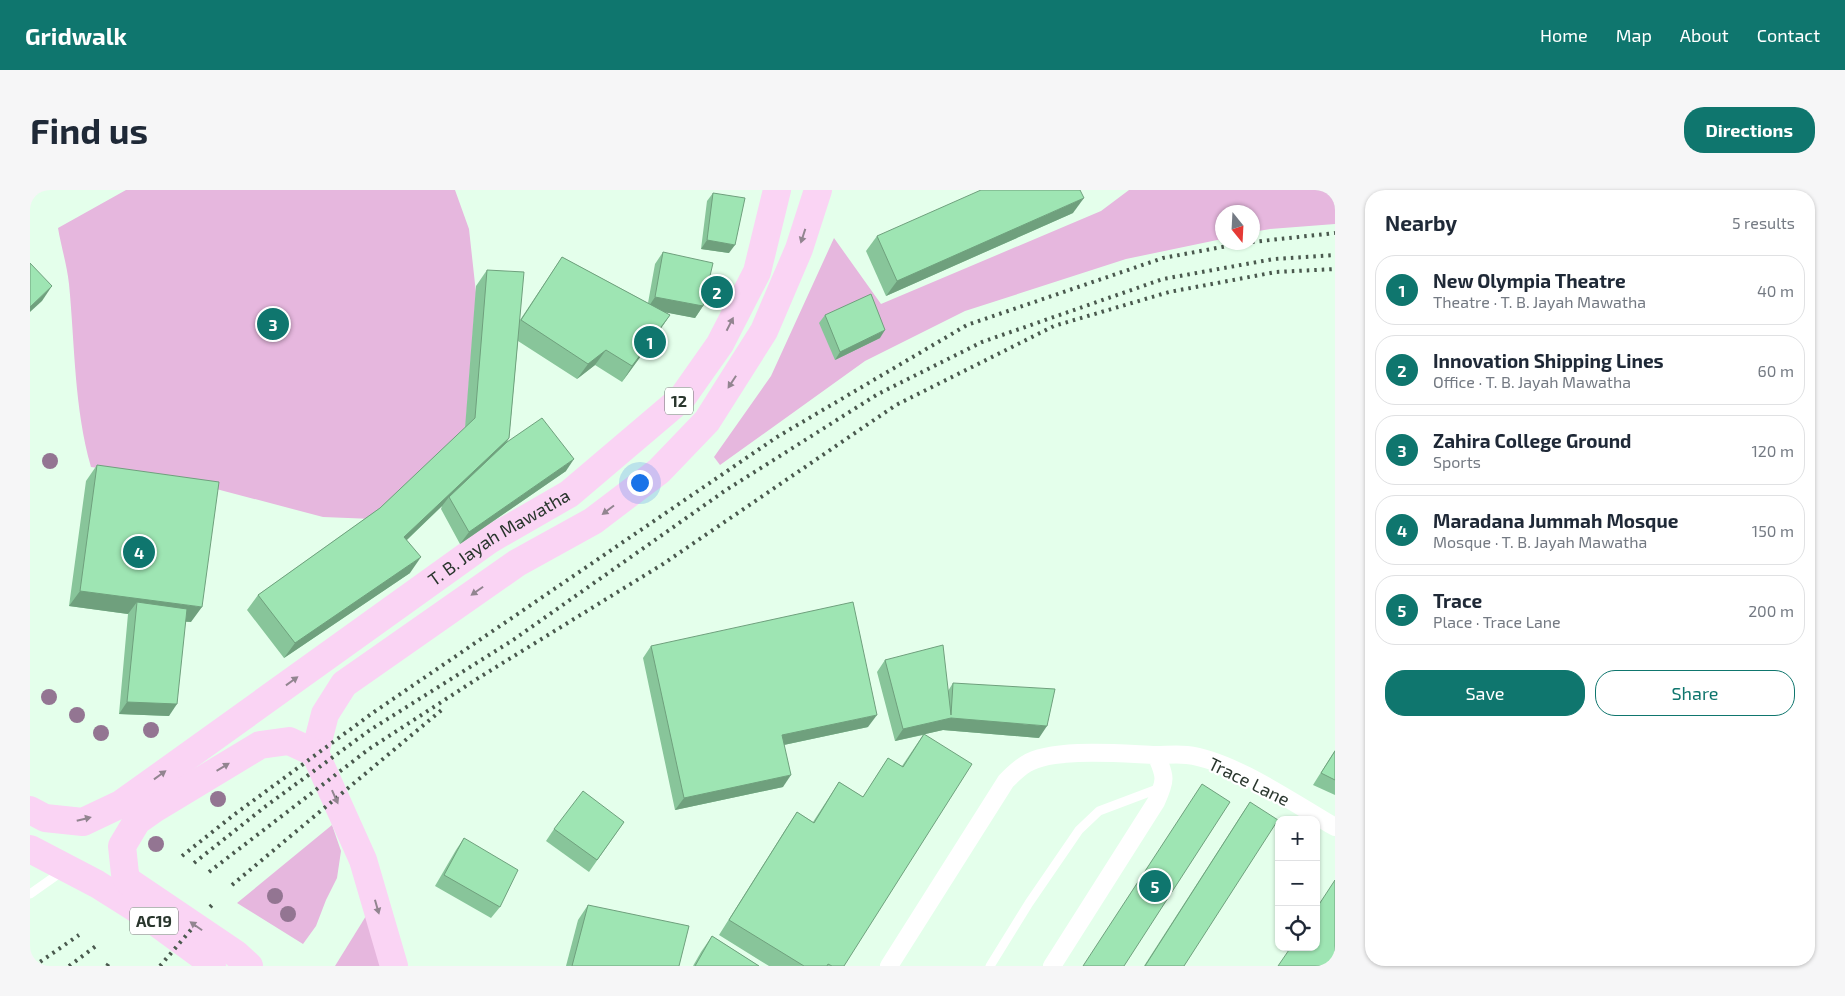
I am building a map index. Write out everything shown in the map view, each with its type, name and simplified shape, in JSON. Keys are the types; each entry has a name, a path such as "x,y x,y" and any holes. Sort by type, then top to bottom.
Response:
{"main road":[{"name":"T. B. Jayah Mawatha","path":"129,812 490,540 569,494 682,398 720,344 757,272 778,190"},
{"name":"T. B. Jayah Mawatha","path":"315,752 324,714 344,684 517,563 593,520 659,471 707,421 764,330 799,249 818,190"},
{"path":"632,440 659,471"},
{"path":"38,814 83,822 129,812 260,745 289,741 315,752 363,860 394,966"},
{"path":"129,812 122,846 125,874 128,881 183,917 227,962"},
{"name":"AC19","path":"30,849 97,884 227,962"}],"street":[{"name":"Trace Lane","path":"889,966 1006,781 1028,763 1053,755 1082,753 1188,755 1220,764 1264,785 1335,827"},
{"path":"1052,966 1156,802 1163,787 1164,774 1156,755"}],"lane":[{"path":"990,966 1029,903 1079,830 1099,811 1163,787"},
{"path":"30,894 66,868"}],"shaded area":[{"path":"126,190 455,190 469,229 476,293 465,434 373,519 323,517 186,481 91,467 81,422 69,284 58,228"},
{"path":"1129,190 1335,190 1335,224 1260,231 1260,205 1215,205 1215,240 1126,259 965,311 865,361 720,465 714,457 771,376 834,238 881,304 1101,211"},
{"path":"332,825 341,851 337,878 316,926 303,944 237,903"},
{"path":"366,916 383,966 335,966"}],"building":[{"path":"981,190 1080,190 1084,198 897,281 877,236"},
{"path":"713,193 745,198 735,245 707,240"},
{"path":"663,252 713,263 703,306 655,297"},
{"path":"562,257 670,315 632,366 606,350 588,364 521,320"},
{"path":"30,263 52,286 30,307"},
{"path":"487,270 524,272 509,438 404,537 421,557 295,643 258,595 380,508 475,418"},
{"path":"871,294 885,330 840,352 825,315"},
{"path":"542,418 574,459 469,532 449,497 507,442"},
{"path":"97,465 219,482 202,607 80,591"},
{"path":"137,602 187,609 177,704 127,702"},
{"path":"853,602 877,715 782,735 791,775 684,798 651,646"},
{"path":"943,645 951,715 953,683 1055,689 1047,726 951,718 903,729 885,660"},
{"path":"924,734 972,764 844,966 828,964 827,966 804,966 729,920 797,812 814,823 839,782 863,797 888,758 903,767"},
{"path":"1335,751 1335,780 1321,773"},
{"path":"1202,784 1230,802 1124,966 1083,966"},
{"path":"583,791 624,822 597,860 554,829"},
{"path":"1250,802 1275,818 1275,825 1184,966 1145,966"},
{"path":"464,838 518,870 500,907 444,875"},
{"path":"1335,880 1335,966 1278,966 1288,951 1320,951 1320,903"},
{"path":"588,905 689,926 679,966 572,966"},
{"path":"712,936 759,966 695,966"}],"railway":[{"path":"1260,241 1335,233"},
{"path":"182,856 235,814 374,712 777,437 967,325 1163,258 1215,248"},
{"path":"194,863 266,806 370,730 513,640 726,490 878,394 982,342 1163,279 1274,259 1335,255"},
{"path":"209,872 369,749 480,677 663,564 896,405 1054,326 1169,292 1276,272 1335,269"},
{"path":"232,885 444,708"},
{"path":"210,907 214,903"},
{"path":"160,966 195,925"},
{"path":"34,966 79,935"},
{"path":"69,966 96,946"}],"place":[{"name":"Innovation Shipping Lines","path":"717,292"},
{"name":"Zahira College Ground","path":"273,324"},
{"name":"New Olympia Theatre","path":"650,342"},
{"name":"Maradana Jummah Mosque","path":"139,552"},
{"name":"Trace","path":"1155,886"}]}
